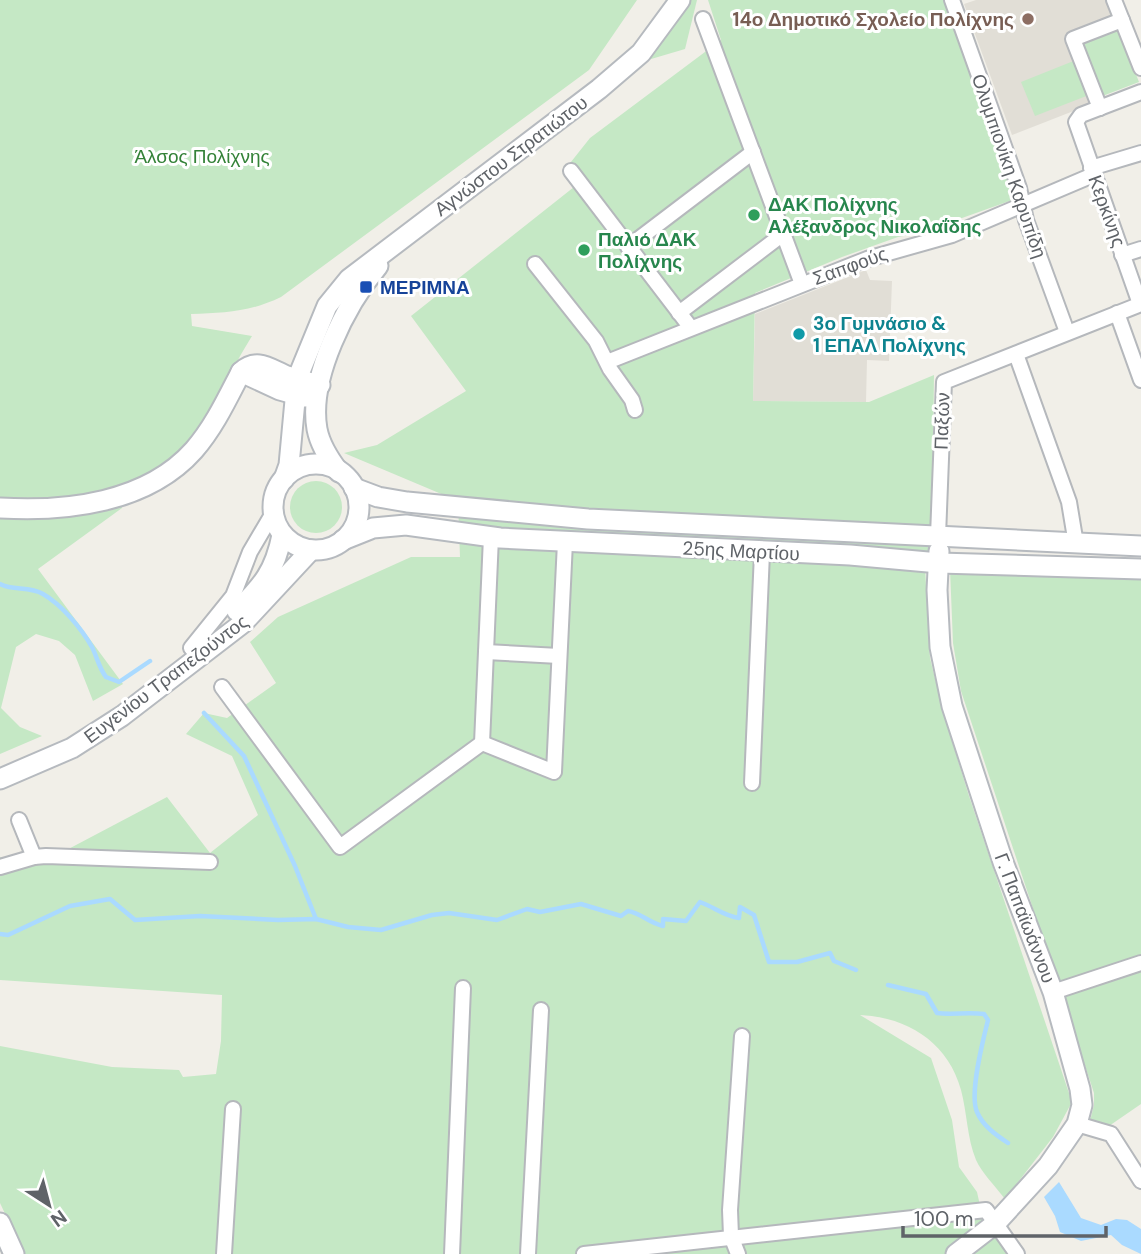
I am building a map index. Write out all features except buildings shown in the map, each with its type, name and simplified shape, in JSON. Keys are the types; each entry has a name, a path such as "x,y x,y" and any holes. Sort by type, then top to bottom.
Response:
{"street":[{"name":"Αγνώστου Στρατιώτου","path":"618,71 665,0"},
{"name":"Αγνώστου Στρατιώτου","path":"296,387 327,306 349,279 580,104 641,53 680,0"},
{"name":"Ολυμπιονίκη Καρυπίδη","path":"952,0 1067,332"},
{"path":"1114,0 1141,68"},
{"path":"703,19 802,284"},
{"path":"1122,20 1073,39 1100,108 1141,92"},
{"name":"Κερκίνης","path":"1100,108 1077,118 1076,126 1140,304"},
{"path":"628,247 753,152"},
{"name":"Σαπφούς","path":"607,362 892,250 943,238 1092,171 1141,153"},
{"path":"571,171 691,328"},
{"path":"679,313 783,234"},
{"name":"Αγνώστου Στρατιώτου","path":"318,393 332,344 345,315 368,278 401,239"},
{"path":"1122,255 1141,248"},
{"path":"535,264 596,341 631,397 635,410"},
{"path":"1076,544 1069,502 1016,354 1140,304"},
{"path":"1117,313 1141,380"},
{"name":"Παξών","path":"938,536 944,382 1016,354"},
{"path":"0,508 57,509 87,504 127,492 164,475 201,442 241,372 318,393 317,431 329,459 354,488 358,502 358,516 353,529 344,540 334,546 311,550 290,542 282,534 273,513"},
{"path":"284,479 289,465 296,387"},
{"path":"191,648 233,596 250,552 273,513 277,489 284,479 293,471 316,465 339,471"},
{"name":"25ης Μαρτίου","path":"354,488 378,497 407,502 588,519 1141,545"},
{"name":"25ης Μαρτίου","path":"344,540 373,528 405,526 491,537 565,542 850,555 939,562 1141,569"},
{"name":"Ευγενίου Τραπεζούντος","path":"0,766 85,728 230,617 262,584 276,562 282,534"},
{"name":"Γ. Παπαϊωάννου","path":"938,536 940,648 950,698 999,849 1052,992 1080,1088 1082,1105 1077,1124 1048,1166 995,1224 956,1254"},
{"path":"482,743 491,537"},
{"path":"482,743 554,772 565,542"},
{"name":"Ευγενίου Τραπεζούντος","path":"0,779 72,748 122,716 243,623 311,550"},
{"path":"752,783 762,552"},
{"path":"486,652 559,656"},
{"path":"222,687 340,847 482,743"},
{"path":"19,820 34,857"},
{"path":"0,867 34,857 210,862"},
{"path":"1052,992 1141,962"},
{"path":"452,1254 463,988"},
{"path":"528,1254 541,1010"},
{"path":"738,1254 731,1237 730,1210 742,1036"},
{"path":"224,1254 233,1109"},
{"path":"1077,1124 1111,1134 1141,1181"},
{"path":"584,1254 986,1210 1017,1254"},
{"path":"0,1223 14,1254"}],"shaded area":[{"path":"976,0 1105,0 1114,20 1094,103 1012,135 964,4"},
{"path":"866,270 870,280 892,281 889,361 867,360 866,402 753,401 755,314"}],"green space":[{"name":"Άλσος Πολίχνης","path":"0,0 637,0 589,70 281,297 248,309 191,314 192,326 252,336 213,405 187,442 170,458 148,473 120,486 122,508 38,569 123,684 93,701 75,655 59,641 36,634 16,647 1,708 20,727 42,736 0,754"},
{"path":"691,0 697,0 685,49 641,62"},
{"path":"708,0 947,0 1018,198 842,257 755,293 753,401 869,402 934,375 932,530 925,567 930,658 969,796 1072,1102 1053,1137 1005,1199 976,1160 961,1090 946,1058 923,1035 909,1027 894,1021 860,1015 931,1058 952,1120 959,1167 977,1192 983,1219 1010,1254 24,1254 0,1203 0,1046 112,1067 179,1070 183,1077 216,1074 221,1041 222,995 0,980 0,857 22,867 40,864 167,797 210,853 258,815 232,756 186,734 204,713 227,718 276,683 250,642 278,617 411,557 460,557 458,501 344,453 377,445 466,391 411,316 574,187 563,172 590,138 721,40"},
{"path":"1112,28 1119,32 1139,82 1100,97 1078,41"},
{"path":"1076,60 1089,95 1035,116 1021,82"},
{"path":"316,481 335,488 342,507 335,526 316,533 297,526 290,507 297,488"},
{"path":"950,569 1141,579 1141,1104 1109,1126 1090,1121 1094,1093 961,691 953,643"}],"water":[{"path":"1059,1182 1081,1218 1101,1225 1116,1219 1127,1220 1141,1229 1141,1254 1122,1245 1111,1235 1081,1241 1060,1232 1055,1216 1044,1197"}],"waterway":[{"path":"0,584 38,592 57,604 88,640 106,677 119,682 150,661"},
{"path":"204,713 244,756 295,866 316,919"},
{"path":"0,934 8,935 70,906 110,899 135,920 200,916 316,919 348,927 381,930 432,915 449,913 497,920 527,909 540,912 581,904 621,916 628,911 633,912 663,926 663,919 686,921 700,902 734,917 739,918 740,907 754,915 769,962 797,962 830,953 834,961 856,970"},
{"path":"888,985 926,994 937,1013 984,1014 988,1020 978,1067 975,1104 983,1122 1008,1143"}],"place":[{"name":"14ο Δημοτικό Σχολείο Πολίχνης","path":"1028,19"},
{"name":"ΔΑΚ Πολίχνης Αλέξανδρος Νικολαΐδης","path":"754,215"},
{"name":"Παλιό ΔΑΚ Πολίχνης","path":"584,250"},
{"name":"ΜΕΡΙΜΝΑ","path":"366,287"},
{"name":"3ο Γυμνάσιο & 1 ΕΠΑΛ Πολίχνης","path":"799,334"}]}
